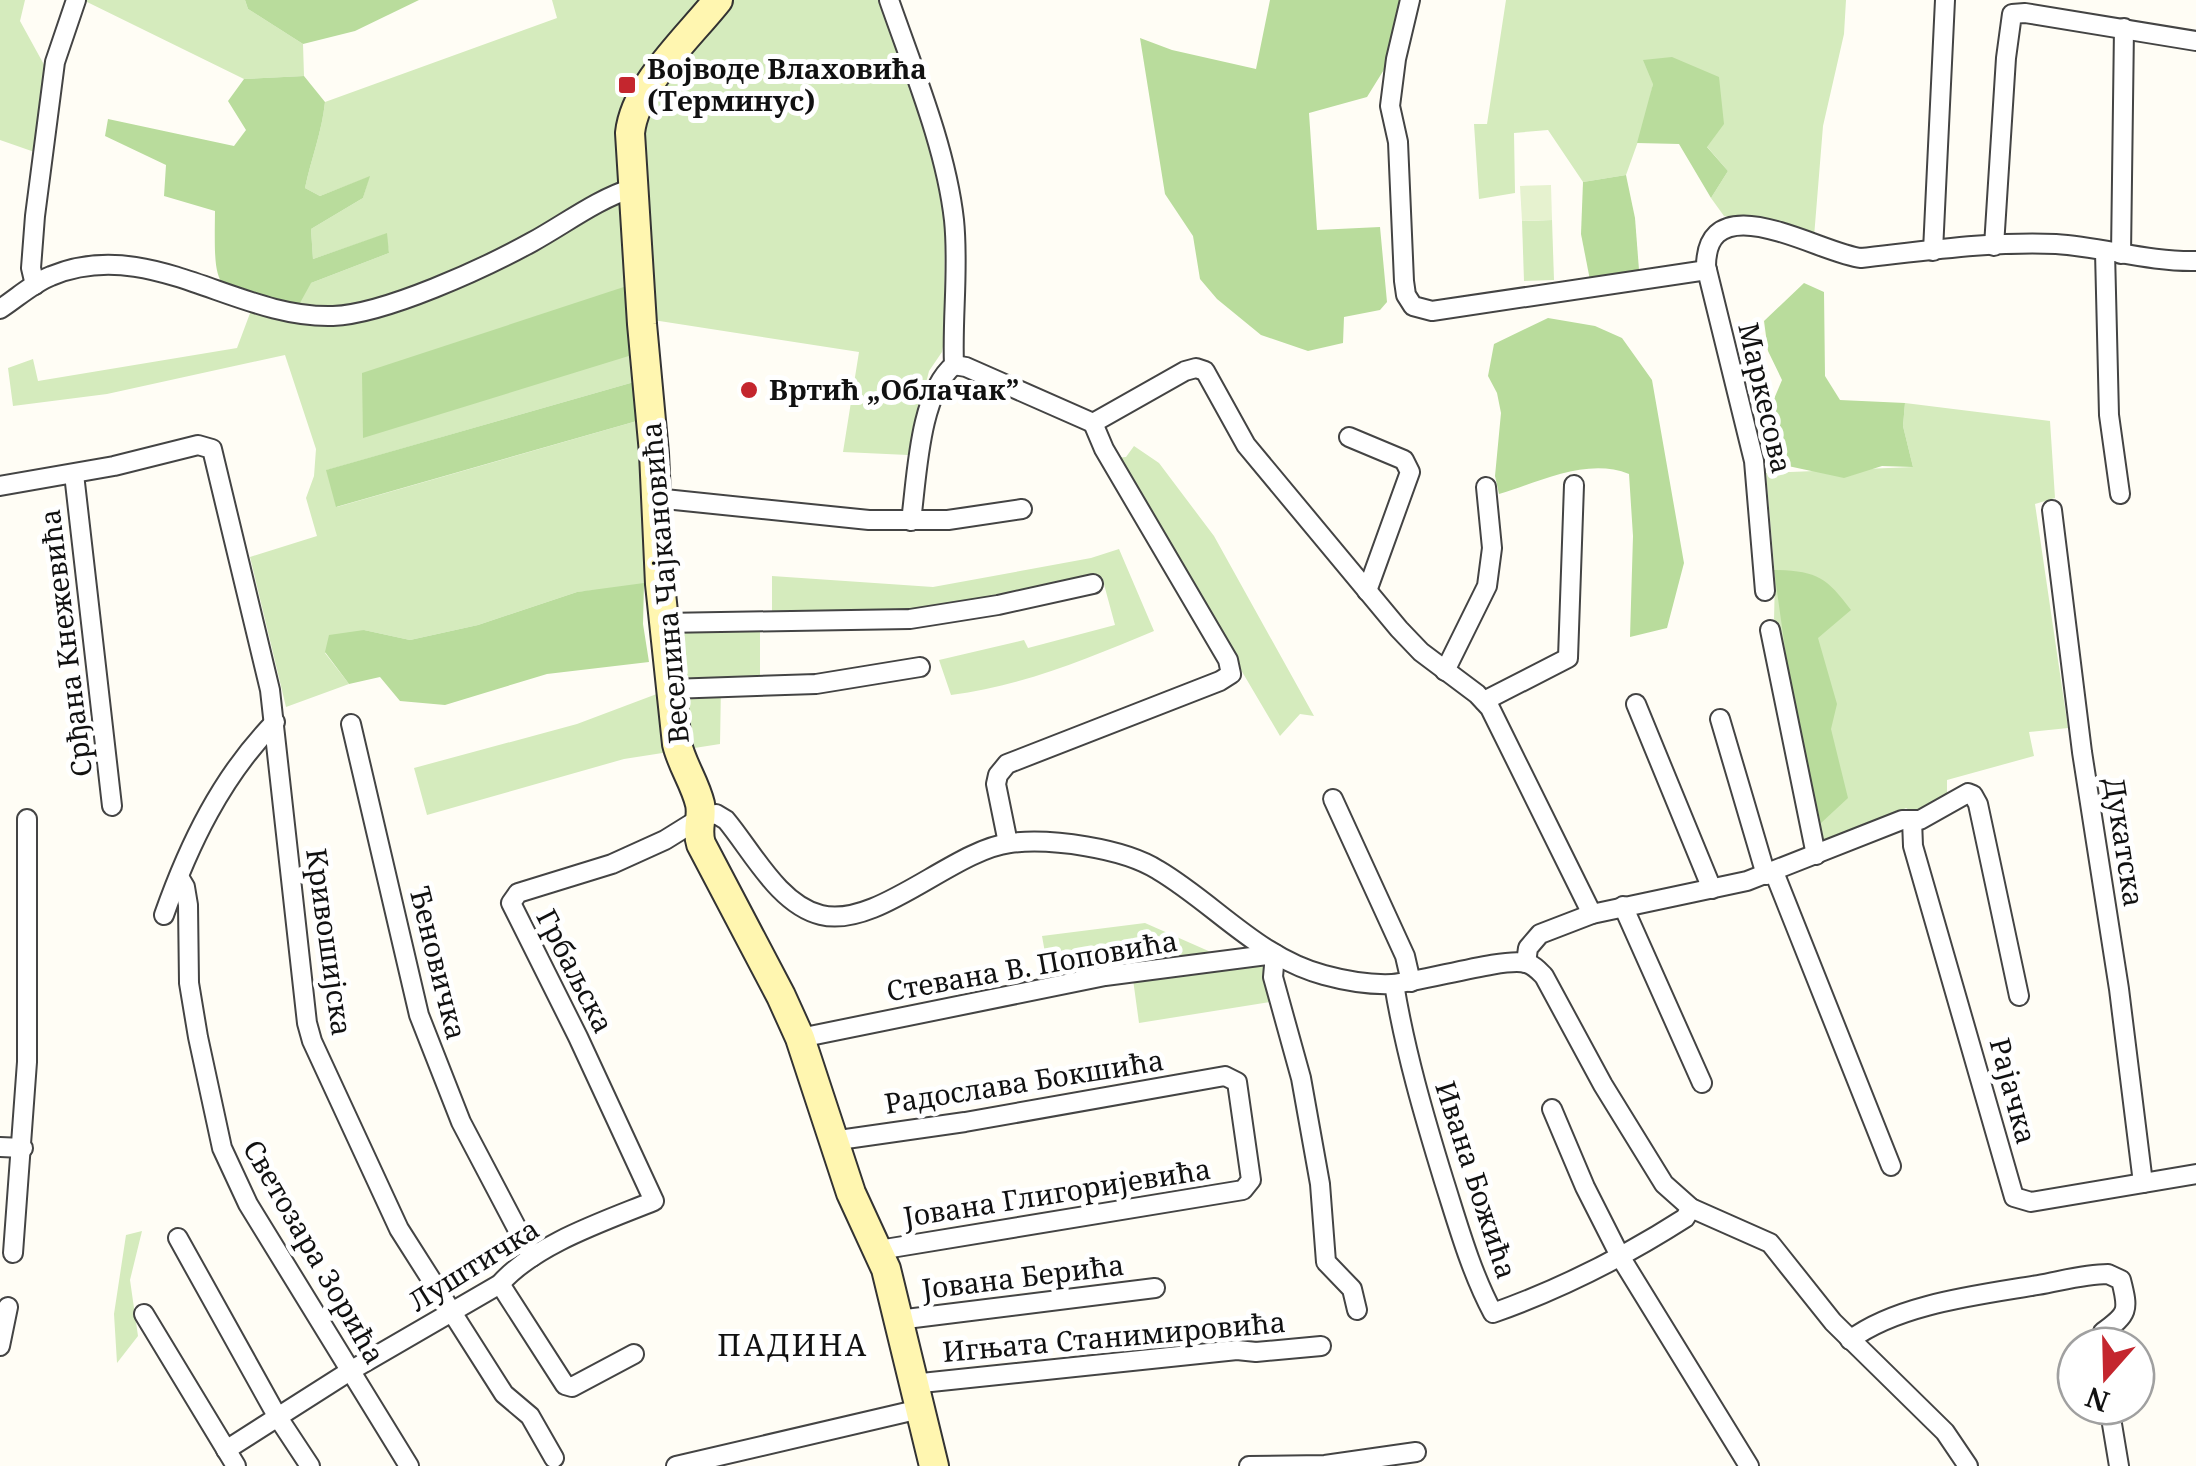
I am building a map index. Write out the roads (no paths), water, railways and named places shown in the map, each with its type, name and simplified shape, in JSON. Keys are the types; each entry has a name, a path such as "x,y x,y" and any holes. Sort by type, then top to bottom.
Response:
{"street":[{"path":"35,286 31,268 34,216 55,62 76,0"},
{"name":"Веселина Чајкановића","path":"718,0 637,101 630,132 664,623 677,744 700,803 700,844 800,1038 854,1202 879,1250 934,1466"},
{"path":"889,0 952,202 955,250 954,365 941,378 931,400 911,521"},
{"path":"1410,0 1390,106 1398,142 1404,281 1408,302 1418,309 1432,311 1707,270 1710,248 1718,234 1730,226 1752,224 1862,258 2055,244 2196,261"},
{"path":"1932,250 1946,0"},
{"path":"1994,246 2012,14 2196,41"},
{"path":"2120,494 2109,415 2124,28"},
{"path":"0,309 47,277 88,265 124,266 177,275 256,303 295,312 334,316 358,313 487,264 633,188"},
{"name":"Маркесова","path":"1707,270 1754,461 1765,591"},
{"path":"954,365 1093,423 1104,449 1228,660 1231,674 1220,682 1007,764 996,784 1008,843"},
{"path":"1093,423 1185,371 1204,371 1246,444 1412,644 1484,700 1513,750 1592,914"},
{"path":"1349,438 1404,460 1409,466 1367,591"},
{"name":"Кривошијска","path":"74,474 198,445 212,448 275,722 312,1041 392,1214 504,1394 530,1416 554,1458"},
{"path":"0,486 74,474"},
{"name":"Срђана Кнежевића","path":"74,474 112,806"},
{"path":"1484,700 1568,658 1574,485"},
{"path":"1444,671 1487,586 1492,548 1486,487"},
{"path":"655,498 870,520 948,520 1022,509"},
{"name":"Дукатска","path":"2052,510 2143,1183"},
{"path":"664,623 910,619 1093,584"},
{"path":"1770,630 1816,855"},
{"path":"670,689 816,684 920,667"},
{"path":"1636,704 1712,889"},
{"path":"1720,719 1770,874 1890,1166"},
{"path":"164,915 178,877 226,782 275,722"},
{"name":"Ђеновичка","path":"352,724 418,1014 462,1122 532,1257"},
{"path":"1526,963 1533,940 1540,934 1592,914 1770,874 1902,820 1920,820 1963,794 1974,795 1977,800 2019,996"},
{"path":"1333,800 1405,956 1403,983"},
{"path":"700,819 710,814 722,816 796,902 811,912 832,917 867,910 1008,843 1099,850 1145,863 1275,954 1322,975 1368,983 1403,983 1506,963 1526,963 1544,976 1657,1176 1691,1208 1770,1244 1850,1340 1945,1432 1968,1466"},
{"path":"13,1253 23,1148 29,940 27,819"},
{"name":"Грбаљска","path":"654,1200 511,902 518,894 612,864 700,819"},
{"name":"Рајачка","path":"1912,820 1913,846 2014,1197 2031,1202 2196,1174"},
{"name":"Светозара Зорића","path":"178,877 185,887 188,905 190,983 198,1037 222,1148 248,1204 408,1466"},
{"path":"1623,906 1702,1084"},
{"path":"1275,954 1273,978 1300,1078 1320,1184 1326,1262 1352,1289 1357,1310"},
{"name":"Стевана В. Поповића","path":"800,1038 1105,976 1275,954"},
{"name":"Ивана Божића","path":"1403,983 1408,1051 1437,1159 1493,1313 1538,1298 1620,1258 1685,1218 1691,1208"},
{"name":"Радослава Бокшића","path":"832,1141 1225,1076 1237,1082 1251,1180 1243,1190"},
{"path":"1552,1109 1620,1258 1749,1466"},
{"path":"0,1147 23,1148"},
{"name":"Јована Глигоријевића","path":"879,1250 1243,1190"},
{"name":"Луштичка","path":"231,1458 277,1416 500,1284 532,1257 654,1200"},
{"path":"178,1238 277,1416 310,1466"},
{"path":"1850,1340 1873,1325 1898,1316 1972,1297 2102,1273 2121,1280 2126,1311 2122,1321 2113,1326"},
{"path":"500,1284 565,1386 634,1354"},
{"name":"Јована Берића","path":"898,1320 1155,1288"},
{"path":"0,1346 8,1307"},
{"path":"144,1314 231,1458"},
{"name":"Игњата Станимировића","path":"916,1396 1237,1350 1321,1346"},
{"path":"676,1466 916,1396"},
{"path":"2112,1426 2119,1466"},
{"path":"1249,1466 1324,1466 1416,1452"}],"place":[{"name":"Војводе Влаховића (Терминус)","path":"627,85"},
{"name":"Вртић „Облачак”","path":"749,390"}],"district":[{"name":"ПАДИНА","path":"793,1346"}]}
